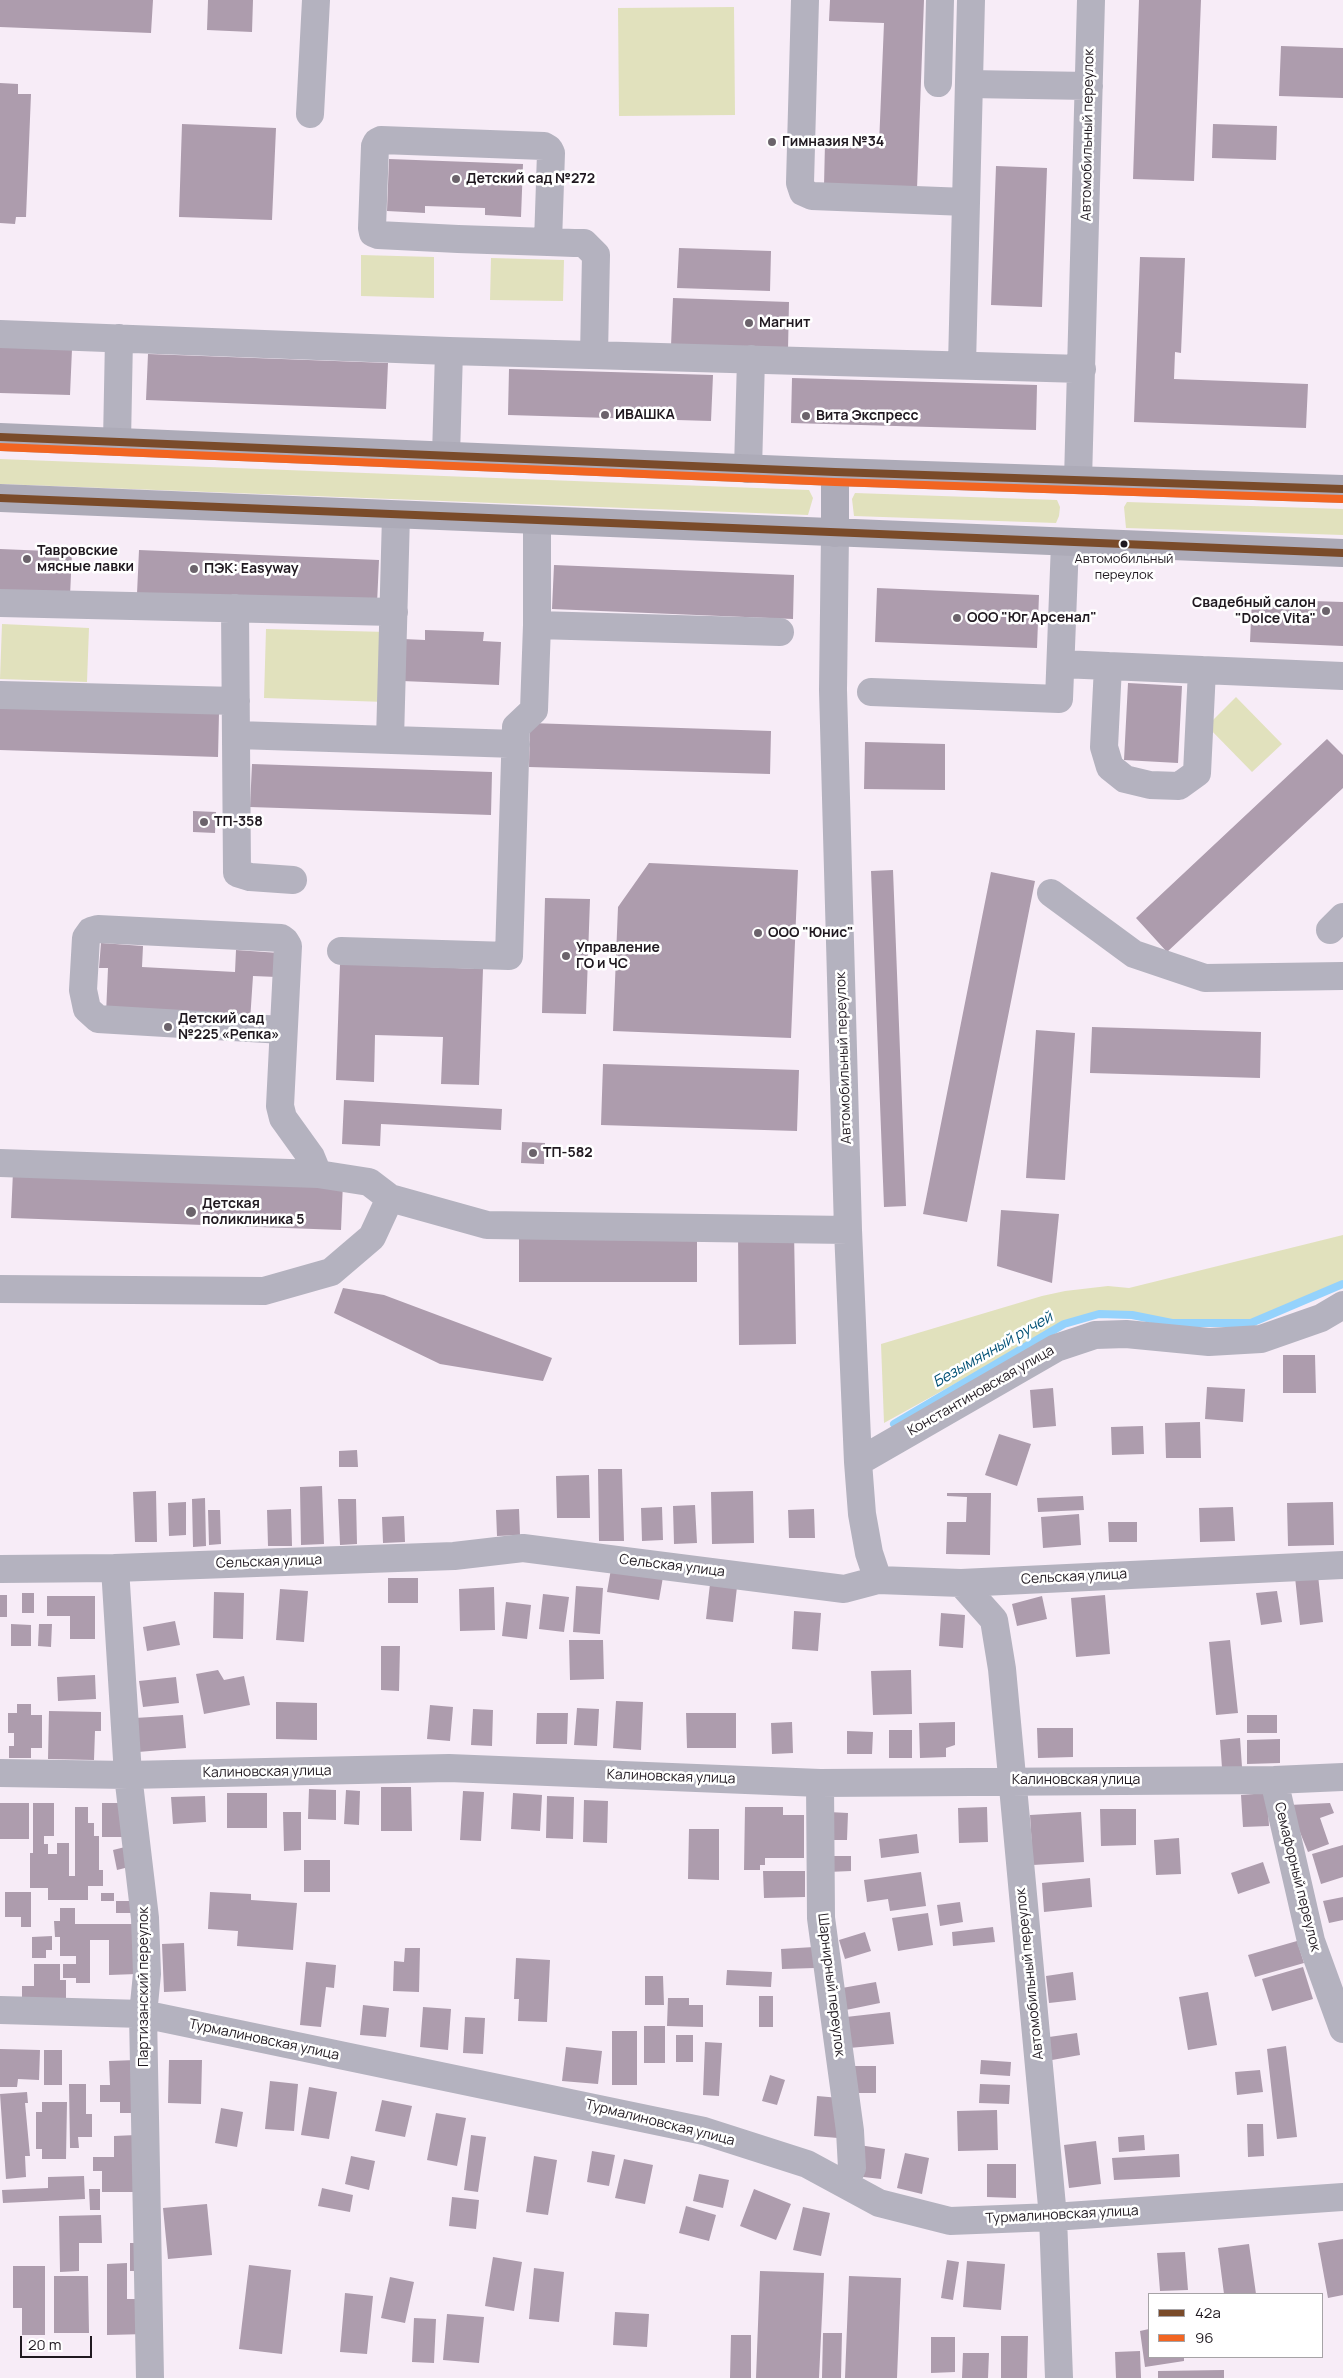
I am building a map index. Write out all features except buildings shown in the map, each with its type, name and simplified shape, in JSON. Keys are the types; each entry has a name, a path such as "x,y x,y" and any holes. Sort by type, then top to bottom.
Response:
{"main road":[{"path":"0,437 835,472 1343,489"},
{"path":"835,472 835,533"},
{"path":"0,498 1343,553"}],"street":[{"path":"310,114 316,0"},
{"path":"805,0 800,183 803,192 812,196 966,202"},
{"path":"938,83 940,0"},
{"path":"962,365 971,0"},
{"name":"Автомобильный переулок","path":"1078,480 1091,0"},
{"path":"969,84 1089,86"},
{"path":"548,242 551,153 544,146 381,140 377,142 375,146 373,233 378,235 548,242 584,243 596,255 594,355"},
{"path":"0,334 594,355 1082,369"},
{"path":"117,442 120,338"},
{"path":"446,456 449,350"},
{"path":"748,468 752,359"},
{"path":"390,740 396,515"},
{"path":"341,951 509,956 516,727 534,710 537,625 537,521"},
{"name":"Автомобильный переулок","path":"835,533 833,690 848,1230 862,1514 869,1553 878,1580"},
{"path":"872,692 1059,699 1062,664 1065,543"},
{"path":"0,602 394,612"},
{"path":"235,608 237,873 250,877 293,880"},
{"path":"537,625 780,632"},
{"path":"1062,664 1343,676"},
{"path":"1108,666 1104,747 1110,767 1125,779 1150,785 1179,786 1197,773 1202,670"},
{"path":"0,695 236,701"},
{"path":"237,735 516,744"},
{"path":"1051,893 1134,954 1205,978 1343,976"},
{"path":"284,1030 98,1019 87,1009 83,990 86,938 91,931 98,929 281,938 288,946 284,1030 280,1106 283,1118 311,1158 318,1174"},
{"path":"0,1163 318,1174 369,1182 390,1198 487,1225 848,1230"},
{"path":"0,1288 264,1291 331,1272 372,1237 390,1198"},
{"name":"Константиновская улица","path":"858,1462 1056,1348 1095,1335 1126,1334 1208,1342 1261,1339 1321,1318 1343,1305"},
{"name":"Сельская улица","path":"0,1569 115,1568 454,1556 523,1548 844,1589 878,1580 961,1583 1343,1565"},
{"name":"Партизанский переулок","path":"115,1568 128,1775 145,1918 146,1974 143,2014 150,2378"},
{"name":"Автомобильный переулок","path":"961,1583 994,1620 1002,1669 1053,2217 1059,2378"},
{"name":"Калиновская улица","path":"0,1773 128,1775 449,1768 820,1783 1011,1780 1274,1780 1343,1777"},
{"name":"Семафорный переулок","path":"1274,1780 1311,1941 1343,2029"},
{"name":"Шарнирный переулок","path":"820,1783 821,1918 850,2131 852,2168 845,2184"},
{"name":"Турмалиновская улица","path":"0,2010 143,2014 704,2131 807,2164 879,2203 950,2220 1053,2217 1343,2197"}],"green space":[{"path":"734,7 735,115 619,116 618,8"},
{"path":"361,255 434,257 434,298 361,296"},
{"path":"491,258 564,260 563,301 490,300"},
{"path":"0,459 809,490 813,498 808,515 0,484"},
{"path":"855,493 1057,500 1060,507 1056,523 854,516 852,499"},
{"path":"1127,502 1343,509 1343,535 1126,528 1124,507"},
{"path":"2,624 89,628 87,682 0,679"},
{"path":"266,629 388,632 386,702 264,698"},
{"path":"1236,697 1282,744 1252,772 1207,726"},
{"path":"1343,1235 1343,1281 1247,1324 1181,1325 1140,1313 1105,1312 1061,1325 884,1423 881,1344 1042,1296 1108,1286 1129,1288"}],"waterway":[{"name":"Безымянный ручей","path":"894,1424 1064,1324 1099,1314 1132,1315 1172,1323 1251,1323 1343,1284"}],"transit line":[{"name":"42a","path":"0,437 835,472 1343,489"},
{"name":"96","path":"0,447 835,482 1343,499"},
{"name":"42a","path":"0,498 1343,553"}],"place":[{"name":"Гимназия №34","path":"772,142"},
{"name":"Детский сад №272","path":"456,179"},
{"name":"Магнит","path":"749,323"},
{"name":"ИВАШКА","path":"605,415"},
{"name":"Вита Экспресс","path":"806,416"},
{"name":"Автомобильный переулок","path":"1124,544"},
{"name":"Тавровские мясные лавки","path":"27,559"},
{"name":"ПЭК: Easyway","path":"194,569"},
{"name":"Свадебный салон \"Dolce Vita\"","path":"1326,611"},
{"name":"ООО \"Юг Арсенал\"","path":"957,618"},
{"name":"ТП-358","path":"204,822"},
{"name":"ООО \"Юнис\"","path":"758,933"},
{"name":"Управление ГО и ЧС","path":"566,956"},
{"name":"Детский сад №225 «Репка»","path":"168,1027"},
{"name":"ТП-582","path":"533,1153"},
{"name":"Детская поликлиника 5","path":"191,1212"}]}
